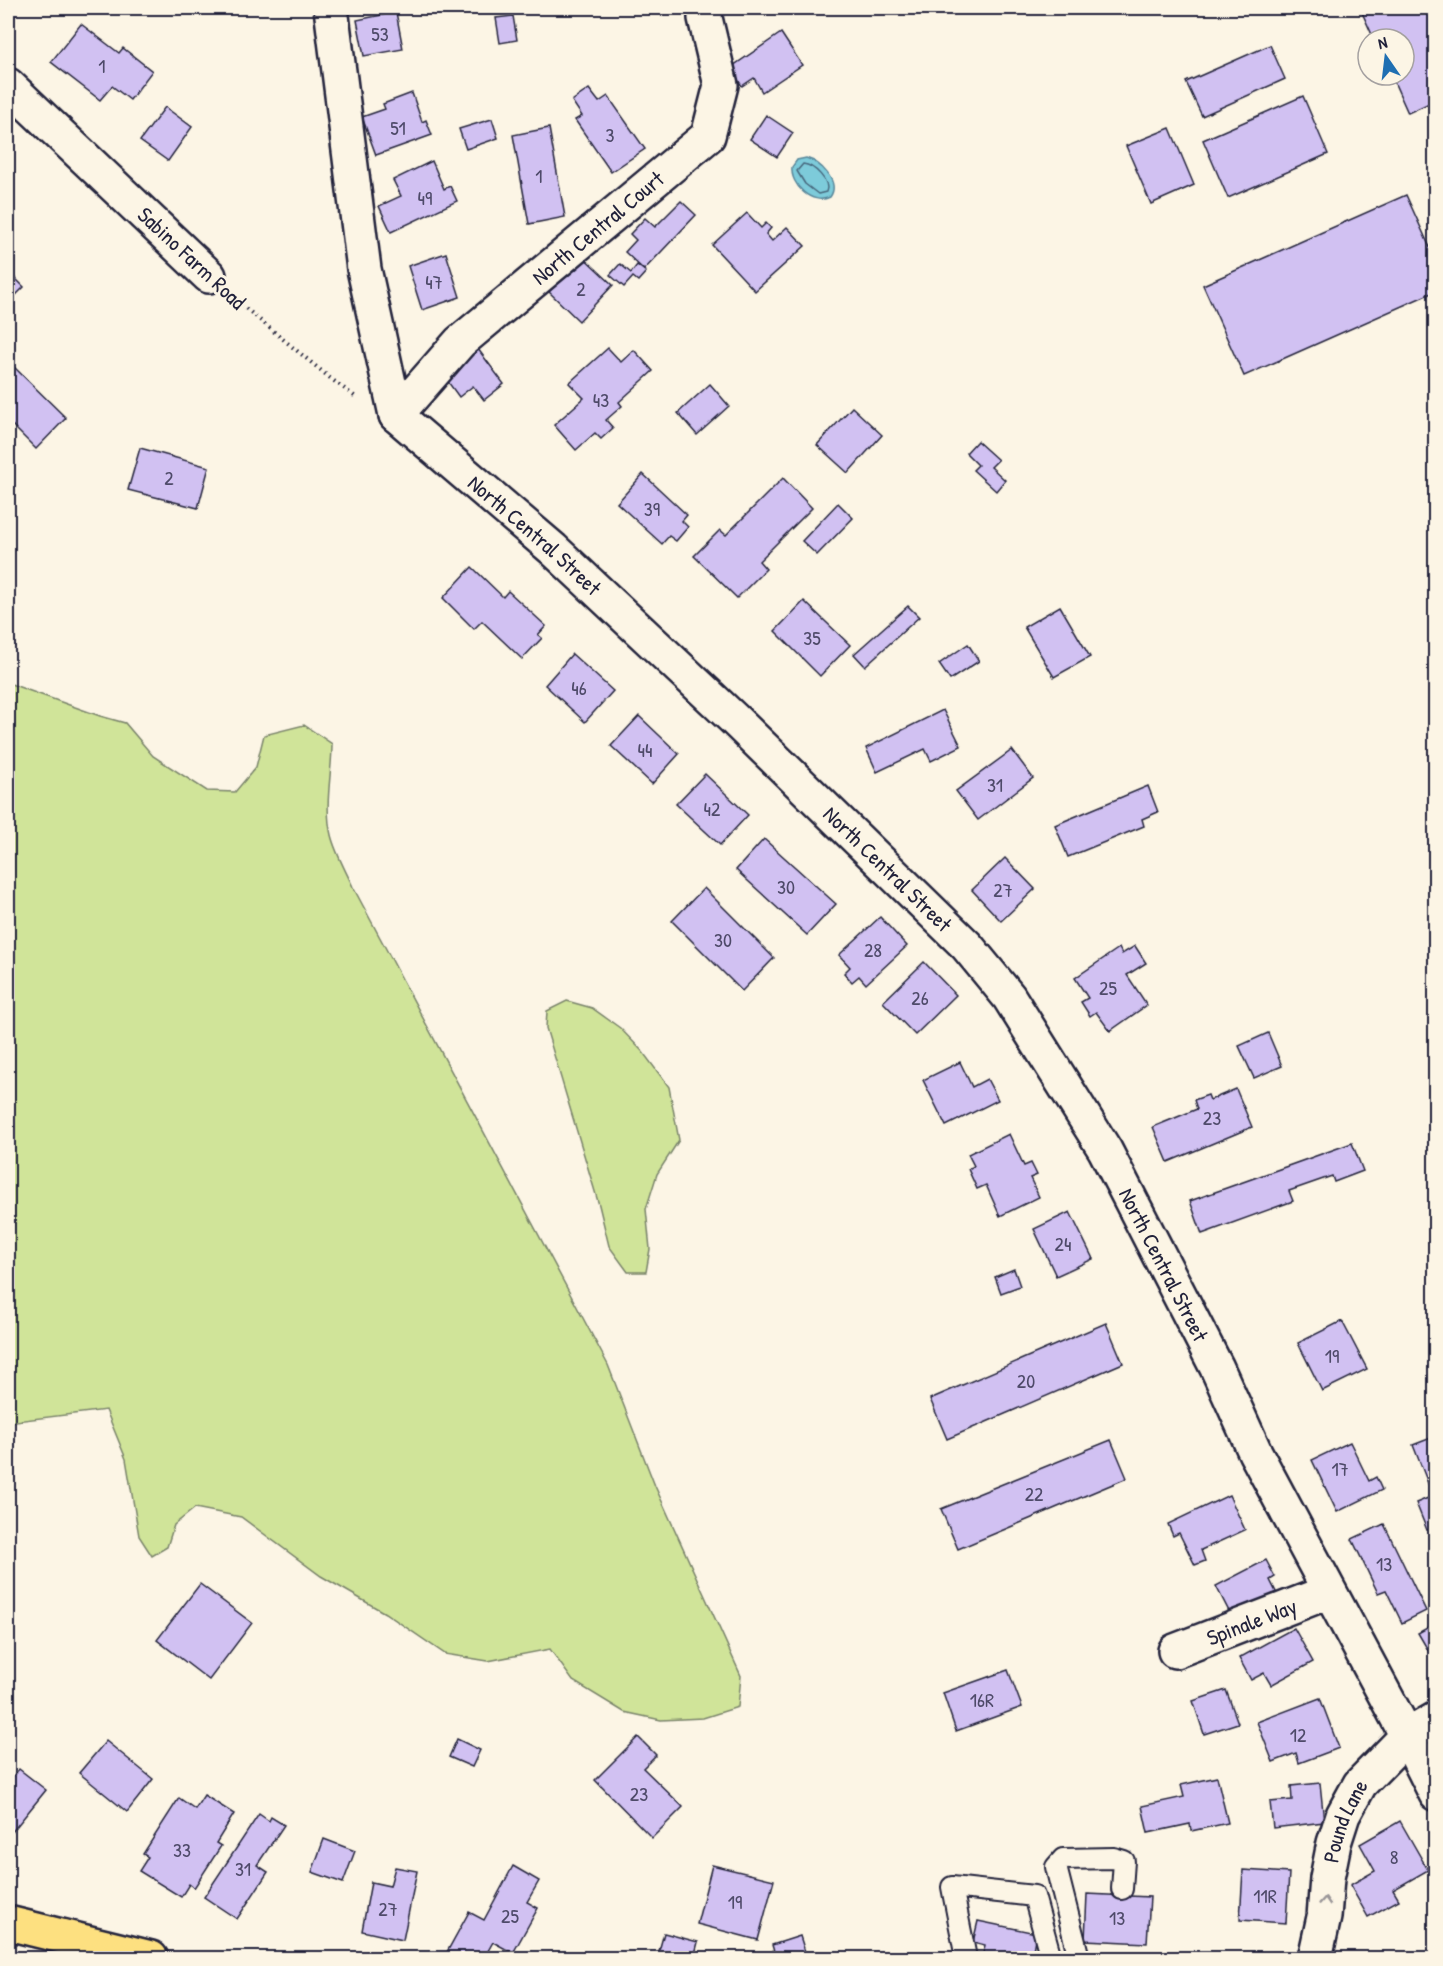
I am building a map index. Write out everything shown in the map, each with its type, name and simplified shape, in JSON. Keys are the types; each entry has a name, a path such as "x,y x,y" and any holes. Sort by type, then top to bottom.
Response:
{"highway":[{"path":"8,1923 151,1959"}],"street":[{"path":"331,8 364,269 396,415"},
{"name":"North Central Court","path":"396,415 460,342 708,136 721,85 705,18 706,8"},
{"name":"Sabino Farm Road","path":"8,85 209,276"},
{"name":"North Central Street","path":"396,415 553,549 734,719 967,946 1009,997 1105,1150 1217,1368 1255,1452 1436,1794"},
{"name":"Spinale Way","path":"1175,1651 1328,1592"},
{"name":"Pound Lane","path":"1315,1959 1324,1917 1327,1878 1334,1843 1343,1815 1360,1784 1407,1736 1436,1719"}],"lane":[{"path":"1079,1959 1056,1867 1063,1859 1114,1858 1124,1861 1122,1889"},
{"path":"966,1959 951,1887 1034,1896 1051,1959"}],"path":[{"name":"Sabino Farm Road","path":"209,276 330,378 362,402"}],"green space":[{"path":"8,683 125,723 153,756 207,791 235,792 256,767 264,735 304,725 332,744 328,813 331,835 338,855 608,1365 655,1486 741,1676 738,1707 703,1718 661,1720 624,1712 573,1681 550,1649 488,1661 445,1654 385,1613 321,1576 241,1517 195,1508 174,1525 167,1547 152,1556 139,1536 126,1459 106,1410 8,1422"},
{"path":"567,1001 592,1008 620,1028 642,1051 669,1087 679,1140 657,1174 646,1209 650,1249 646,1272 628,1272 609,1246 546,1028 547,1011"}],"water":[{"path":"806,158 823,168 831,179 833,191 830,197 816,199 798,187 792,174 792,167 797,160"}],"building":[{"path":"1360,8 1436,8 1436,100 1408,113 1396,87 1416,87 1416,27 1369,27"},
{"path":"396,12 403,49 364,56 357,20"},
{"path":"513,16 517,40 500,43 496,18"},
{"path":"81,24 119,53 123,48 152,71 130,100 112,86 100,100 51,62"},
{"path":"781,33 802,65 762,92 754,78 742,86 730,68"},
{"path":"1270,45 1285,79 1202,116 1186,82"},
{"path":"589,89 599,102 608,96 645,149 611,172 575,120 582,116 572,101"},
{"path":"412,93 422,122 426,120 432,135 376,155 362,117 385,109 383,104"},
{"path":"1303,96 1328,154 1228,198 1203,140"},
{"path":"165,107 192,127 168,161 140,141"},
{"path":"766,115 793,133 777,157 750,139"},
{"path":"492,119 498,138 466,149 459,129"},
{"path":"549,128 565,217 529,224 513,135"},
{"path":"1170,128 1194,185 1151,204 1126,146"},
{"path":"432,161 444,189 450,186 457,201 391,232 379,206 401,196 393,180"},
{"path":"1406,195 1436,261 1436,291 1244,376 1203,285"},
{"path":"681,201 696,215 644,270 625,252 636,240 630,234 645,218 655,227"},
{"path":"747,213 761,228 766,223 771,228 766,234 772,241 787,227 805,246 755,291 712,245"},
{"path":"578,252 613,285 579,321 549,292"},
{"path":"446,253 460,297 422,310 408,266"},
{"path":"620,264 631,273 637,265 646,272 638,281 633,277 624,287 610,275"},
{"path":"8,271 24,287 8,303"},
{"path":"475,345 504,384 484,400 473,386 459,397 440,371"},
{"path":"608,348 621,362 634,350 653,371 619,402 622,406 606,420 613,428 601,439 595,433 576,450 554,425 584,398 569,383"},
{"path":"14,367 66,418 36,449 8,421 8,374"},
{"path":"710,384 729,406 697,435 678,413"},
{"path":"852,407 882,435 848,473 817,445"},
{"path":"977,441 998,460 991,467 1005,480 996,491 973,470 978,465 966,453"},
{"path":"140,448 209,467 198,508 128,490"},
{"path":"643,474 687,515 682,521 688,527 676,541 669,536 662,544 617,503"},
{"path":"783,478 812,508 759,561 766,569 737,598 694,556 720,530 726,535"},
{"path":"838,503 853,518 817,555 802,541"},
{"path":"472,567 503,597 508,591 546,626 538,635 542,638 522,659 482,621 474,629 443,598"},
{"path":"804,601 850,645 820,676 775,631"},
{"path":"908,606 919,617 865,666 854,654"},
{"path":"1060,606 1090,657 1054,677 1024,627"},
{"path":"968,644 979,661 950,680 939,664"},
{"path":"572,654 613,691 585,722 545,685"},
{"path":"943,710 961,746 931,761 925,749 877,772 866,748"},
{"path":"639,716 679,754 652,784 611,746"},
{"path":"1012,750 1033,778 978,820 956,791"},
{"path":"705,774 748,815 720,845 676,804"},
{"path":"1148,786 1158,812 1142,819 1144,826 1068,857 1055,825"},
{"path":"764,839 836,904 807,935 736,870"},
{"path":"1005,858 1035,889 1001,921 972,890"},
{"path":"704,888 774,958 742,991 672,921"},
{"path":"880,917 907,946 866,984 859,976 852,982 844,973 850,967 839,955"},
{"path":"1135,946 1146,963 1127,975 1147,1005 1110,1031 1096,1012 1090,1016 1081,1002 1088,998 1075,978 1119,948 1122,954"},
{"path":"924,962 956,995 915,1035 883,1002"},
{"path":"1268,1033 1282,1066 1254,1078 1239,1046"},
{"path":"960,1062 972,1087 987,1079 998,1100 946,1126 923,1080"},
{"path":"1236,1089 1252,1127 1168,1162 1153,1127 1197,1109 1194,1100 1208,1095 1210,1100"},
{"path":"1009,1134 1024,1166 1031,1163 1037,1175 1030,1178 1039,1197 1000,1216 986,1185 977,1189 968,1169 974,1166 968,1154"},
{"path":"1352,1143 1363,1171 1334,1182 1332,1176 1289,1191 1293,1201 1202,1234 1190,1201"},
{"path":"1070,1212 1093,1259 1056,1276 1034,1229"},
{"path":"1014,1269 1020,1286 1001,1293 995,1277"},
{"path":"1342,1321 1367,1369 1322,1391 1298,1343"},
{"path":"1106,1323 1123,1363 947,1439 930,1399"},
{"path":"1436,1436 1436,1527 1427,1530 1416,1503 1433,1496 1413,1445"},
{"path":"1111,1440 1127,1478 958,1549 941,1509"},
{"path":"1350,1442 1369,1481 1376,1477 1382,1490 1337,1512 1312,1460"},
{"path":"1229,1495 1245,1530 1201,1550 1205,1561 1195,1565 1179,1533 1173,1536 1168,1524"},
{"path":"1384,1524 1426,1611 1402,1623 1386,1590 1378,1593 1352,1539"},
{"path":"1266,1560 1275,1577 1270,1580 1279,1598 1234,1621 1216,1586"},
{"path":"200,1584 252,1623 209,1680 157,1640"},
{"path":"1436,1623 1436,1662 1435,1662 1418,1633"},
{"path":"1294,1628 1313,1662 1271,1685 1264,1673 1251,1680 1239,1658"},
{"path":"1008,1670 1022,1707 956,1731 943,1693"},
{"path":"1226,1690 1238,1723 1204,1734 1193,1701"},
{"path":"1320,1698 1339,1748 1299,1763 1296,1753 1273,1762 1257,1722"},
{"path":"638,1737 656,1755 643,1768 683,1807 652,1838 595,1780"},
{"path":"457,1739 480,1750 472,1767 449,1757"},
{"path":"106,1741 153,1779 127,1812 79,1773"},
{"path":"19,1769 46,1790 8,1837 8,1782"},
{"path":"1217,1777 1228,1823 1191,1831 1190,1824 1148,1833 1142,1806 1184,1797 1181,1785"},
{"path":"1320,1783 1324,1822 1273,1828 1270,1802 1292,1800 1291,1786"},
{"path":"204,1795 234,1814 216,1843 221,1846 194,1888 189,1884 181,1897 139,1871 148,1857 143,1854 179,1798 195,1809"},
{"path":"259,1814 269,1821 271,1817 284,1825 257,1865 268,1872 237,1919 204,1897"},
{"path":"1400,1821 1428,1870 1393,1890 1399,1900 1368,1917 1350,1885 1375,1871 1360,1844"},
{"path":"324,1839 355,1851 343,1883 312,1872"},
{"path":"712,1865 774,1880 758,1940 697,1924"},
{"path":"513,1866 539,1881 527,1902 538,1908 513,1953 493,1942 484,1958 460,1958 447,1952 469,1912 484,1920"},
{"path":"395,1867 417,1871 403,1940 362,1931 371,1882 390,1886"},
{"path":"1243,1870 1289,1873 1286,1923 1240,1920"},
{"path":"1087,1894 1150,1897 1147,1943 1085,1940"},
{"path":"978,1921 1036,1933 1032,1956 1042,1958 982,1958 985,1945 973,1942"},
{"path":"664,1933 698,1942 694,1958 657,1958"},
{"path":"800,1936 807,1958 776,1958 772,1945"}]}
